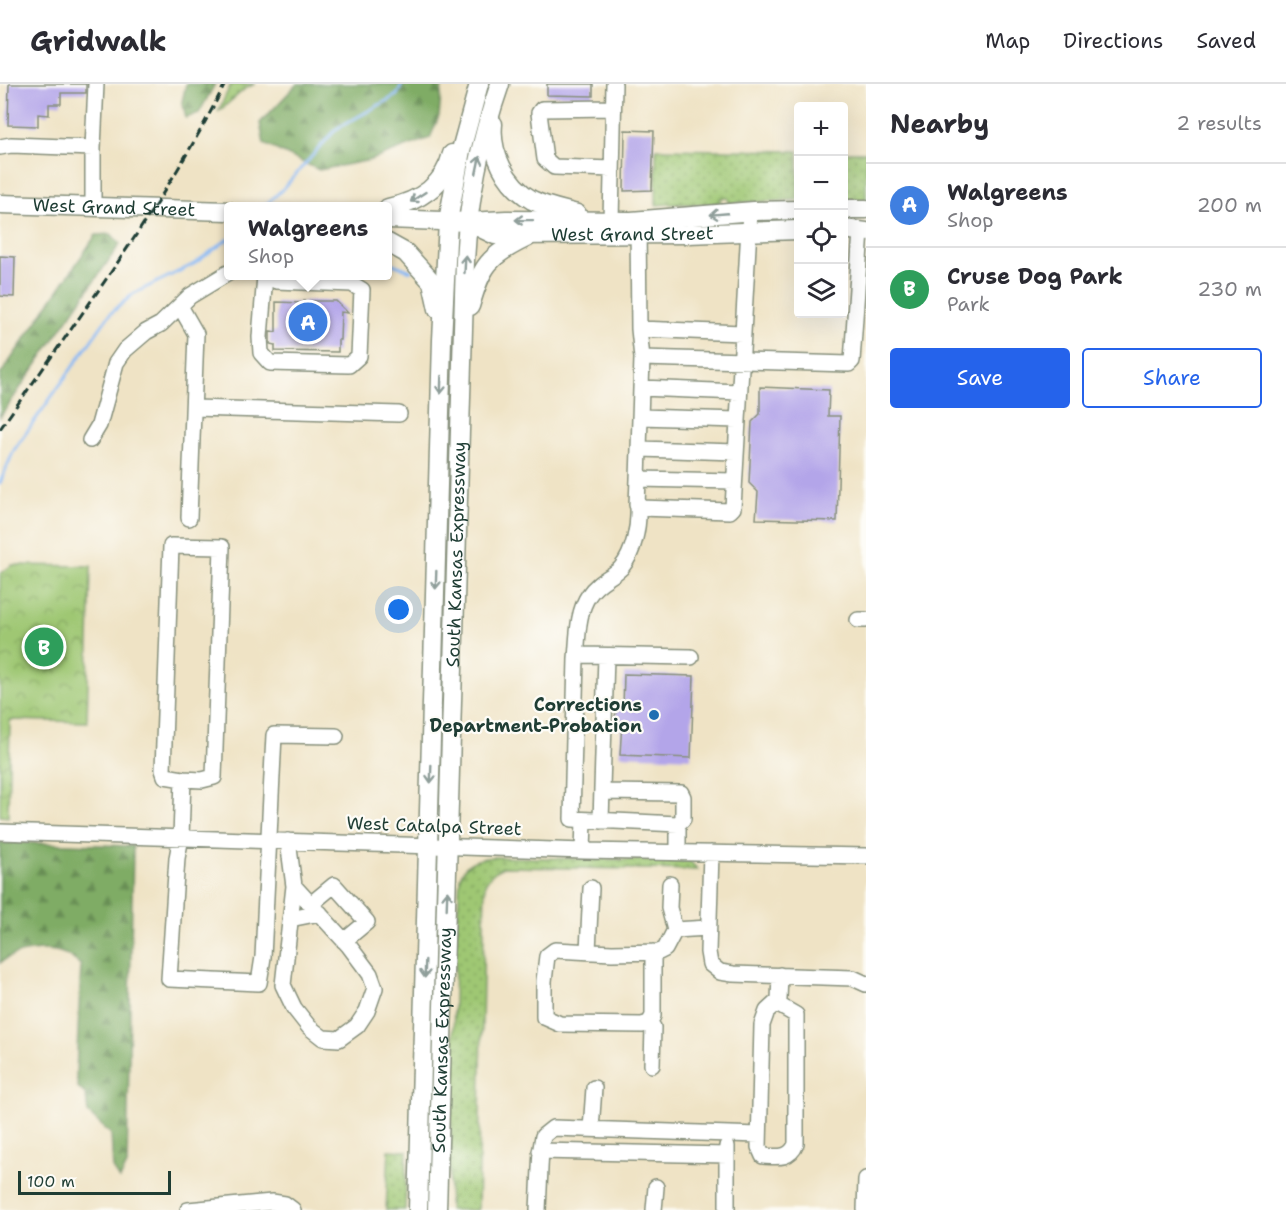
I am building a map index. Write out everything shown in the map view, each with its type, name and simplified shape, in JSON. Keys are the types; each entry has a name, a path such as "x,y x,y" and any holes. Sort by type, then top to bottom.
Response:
{"main road":[{"path":"499,87 492,134 498,159 512,182 523,194 542,204 607,221"},
{"name":"South Kansas Expressway","path":"437,1210 462,334 468,222 478,162 499,87"},
{"path":"392,207 417,199 436,185 447,171 459,122 477,89"},
{"name":"South Kansas Expressway","path":"418,1210 442,340 448,221 461,150 477,89"},
{"name":"West Grand Street","path":"0,204 224,212"},
{"path":"848,209 866,208"},
{"name":"West Grand Street","path":"468,222 495,235 534,234 638,227 750,211 794,210"},
{"name":"West Grand Street","path":"392,219 468,222 607,221 638,227 749,232 794,231"},
{"path":"462,334 479,276 486,265 510,246 534,234"},
{"path":"392,246 406,253 432,282 442,340"}],"street":[{"path":"93,207 96,84"},
{"path":"607,221 612,169 614,84"},
{"path":"612,169 554,167 548,163 545,159 539,113 542,108 613,108"},
{"path":"0,147 11,145 93,148"},
{"path":"638,507 730,511 733,508 750,211"},
{"path":"638,227 639,329 642,358 638,479 639,524 633,546 621,568 605,579 588,596 580,616 576,658 571,816 574,820 678,824"},
{"path":"642,358 849,364 852,361 857,231"},
{"path":"90,440 99,425 116,363 124,350 146,332 161,324 190,296 224,275"},
{"path":"265,280 260,337 261,353 270,363 349,365 359,357 362,290 352,284 276,280"},
{"path":"180,306 196,334 189,518"},
{"path":"639,329 742,333"},
{"path":"641,388 739,392"},
{"path":"194,408 399,414"},
{"path":"641,417 737,420"},
{"path":"640,449 736,452"},
{"path":"638,479 734,481"},
{"path":"171,546 222,547 214,777 202,780 183,779 165,776 163,770 171,546"},
{"path":"576,658 581,655 691,657"},
{"path":"601,821 606,656"},
{"path":"183,779 181,837 177,858 169,979 259,983 263,957 274,735 336,736"},
{"path":"602,792 681,793 683,819 678,824 678,853"},
{"path":"583,851 584,820"},
{"name":"West Catalpa Street","path":"0,832 583,851 866,856"},
{"path":"288,841 294,886 283,985 294,1008 309,1027 323,1038 339,1039 357,1026 367,1011 375,988 370,974 344,941 294,886"},
{"path":"711,853 708,928 710,964 720,972 853,978 866,984"},
{"path":"649,1023 642,1025 560,1024 544,1017 547,956 555,950 659,952 665,949 675,930 669,908 670,884"},
{"path":"290,919 316,909 334,885 367,922 344,941"},
{"path":"588,951 591,888"},
{"path":"675,930 708,928"},
{"path":"649,1023 653,1009 653,952"},
{"path":"777,1004 796,1015 796,1144 793,1152 786,1156 763,1156 759,1147 762,1025 767,1011 779,1000 780,975"},
{"path":"649,1023 653,1027 652,1065"},
{"path":"591,1129 594,1088"},
{"path":"538,1210 540,1151 543,1136 553,1128 759,1135"},
{"path":"726,1210 727,1134"},
{"path":"540,1151 727,1155"},
{"path":"865,1210 866,1179"},
{"path":"654,1210 656,1188"},
{"path":"188,1210 272,1202 285,1204 293,1210"}],"green space":[{"path":"186,84 215,84 199,113 186,118 182,102"},
{"path":"231,84 255,84 246,88 218,112"},
{"path":"297,84 442,84 439,116 430,138 371,160 319,170 264,144 260,123"},
{"path":"656,149 794,151 794,200 729,203 728,198 720,198 721,203 656,205"},
{"path":"848,152 866,152 866,200 848,200"},
{"path":"111,234 120,244 0,417 0,375 96,235"},
{"path":"12,565 91,566 87,722 10,720 8,817 0,816 0,574"},
{"path":"0,842 133,846 127,1165 120,1179 113,1169 111,1134 88,1113 86,1095 78,1087 76,1074 81,965 67,955 50,950 13,955 0,963"},
{"path":"492,857 690,861 698,870 503,867 495,872 485,884 478,1210 449,1210 455,961 460,877 469,864"},
{"path":"389,1150 407,1151 405,1210 386,1210"}],"building":[{"path":"9,84 86,84 86,93 61,93 61,104 49,104 49,115 38,114 38,126 8,125"},
{"path":"547,84 593,84 593,96 547,95"},
{"path":"625,130 654,131 652,190 624,191"},
{"path":"0,256 15,257 14,297 0,296"},
{"path":"304,301 336,301 348,313 341,312 338,352 275,351 275,345 270,344 270,331 276,332 276,302 304,303"},
{"path":"760,387 829,390 828,416 840,416 837,521 756,519 758,492 749,483 752,422 760,414"},
{"name":"Corrections Department-Probation","path":"624,674 694,676 691,758 620,755 622,721 615,721 616,708 623,708"}],"waterway":[{"path":"268,202 283,189 336,129 397,95 402,84"},
{"path":"0,483 14,450 110,314 133,294 194,264 224,242"},
{"path":"392,264 411,271"}],"railway":[{"path":"0,429 119,261 175,174 225,84"}],"place":[{"name":"Walgreens","path":"308,322"},
{"name":"Cruse Dog Park","path":"44,647"},
{"name":"Corrections Department-Probation","path":"654,715"}]}
